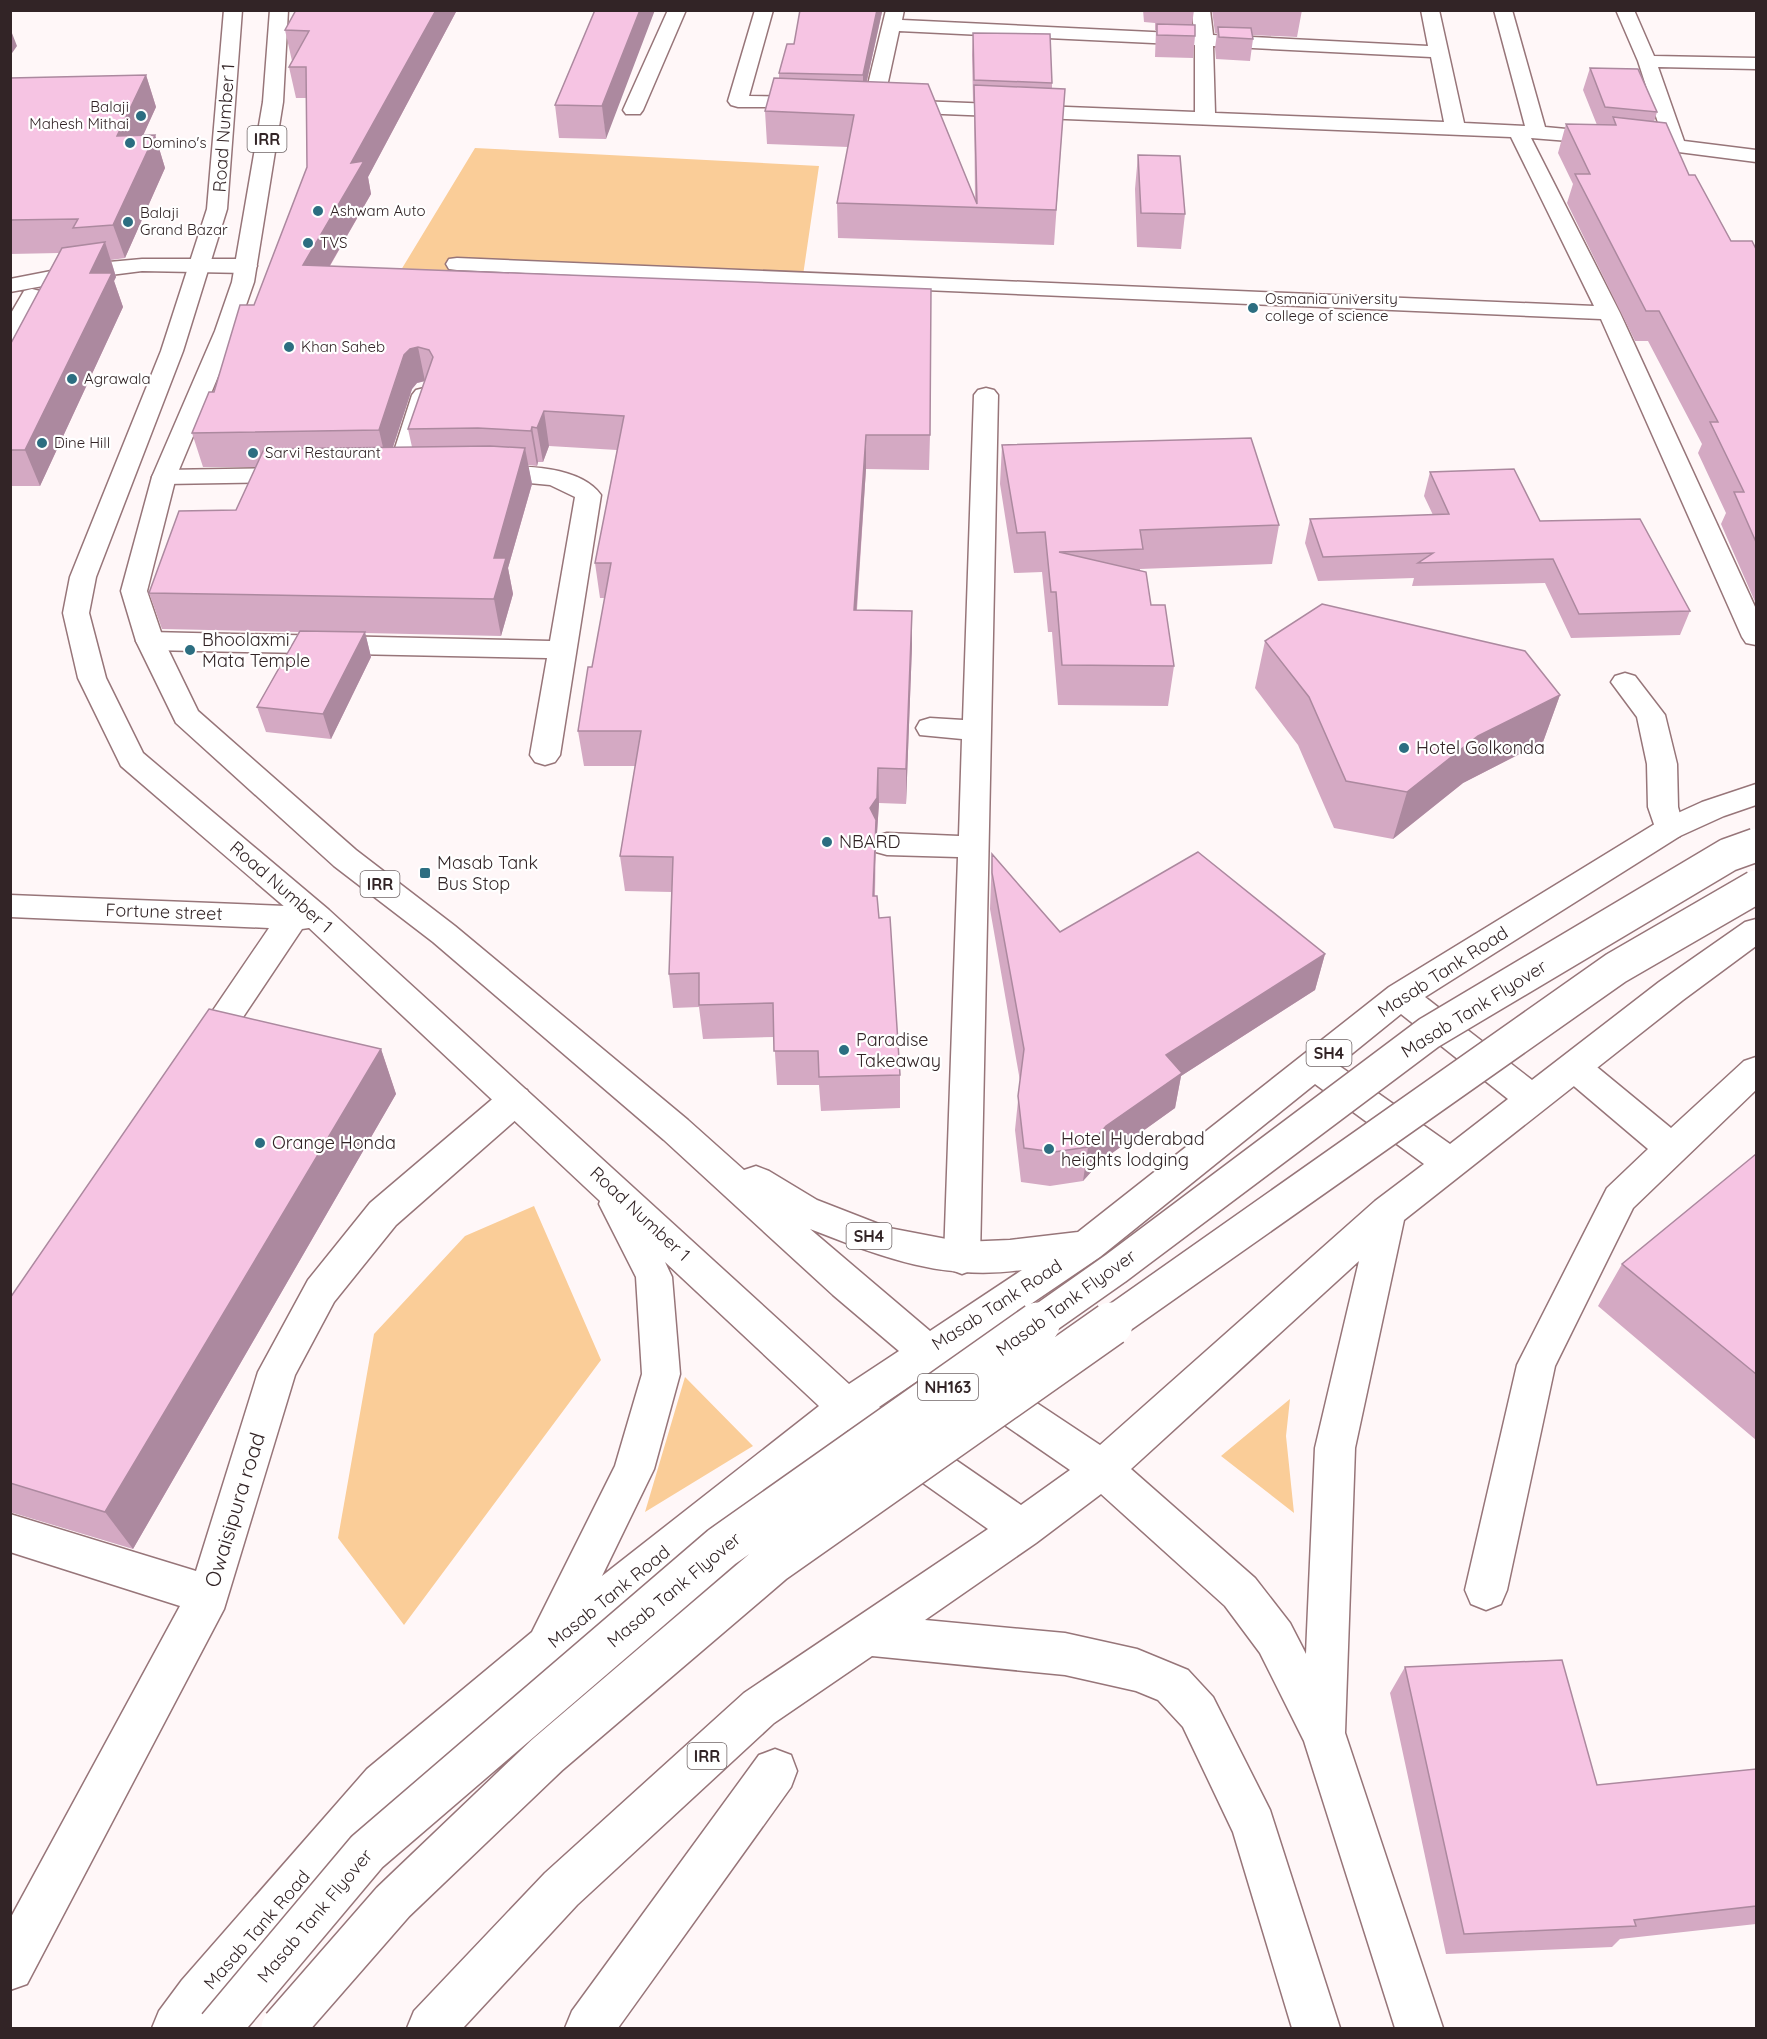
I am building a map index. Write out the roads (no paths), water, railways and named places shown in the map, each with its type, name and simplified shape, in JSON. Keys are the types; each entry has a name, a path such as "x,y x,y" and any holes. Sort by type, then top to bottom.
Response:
{"main road":[{"name":"Road Number 1","path":"233,10 218,208 172,351 83,577 76,613 92,678 130,759 305,918 607,1183 847,1407 1022,1529"},
{"name":"IRR","path":"279,10 273,102 244,274 226,331 164,477 134,591 150,641 186,716 345,858 444,934 676,1130 846,1284 927,1351 1102,1469 1022,1529 751,1716 561,1889 431,2028"},
{"path":"633,110 677,10"},
{"path":"764,10 738,100 828,103"},
{"path":"1201,10 1204,40 1205,118"},
{"path":"1430,10 1455,128"},
{"path":"1503,10 1527,132 1756,637"},
{"path":"1625,10 1647,61 1676,146"},
{"path":"873,105 893,18 1204,40 1439,52"},
{"path":"1647,61 1756,63"},
{"path":"851,104 1527,132 1756,156"},
{"path":"457,264 1609,313"},
{"path":"10,286 87,271 142,265 196,275"},
{"path":"10,336 21,298 127,286 196,275 244,274"},
{"path":"399,473 426,390"},
{"path":"962,1258 986,395"},
{"path":"464,473 531,474 581,488 588,495 545,755"},
{"path":"164,477 317,475"},
{"path":"150,641 564,650"},
{"path":"1625,682 1651,715 1662,764 1663,807 1669,829"},
{"path":"930,728 977,730"},
{"name":"Masab Tank Road","path":"176,2028 199,1997 382,1785 545,1648 847,1407 927,1351 1087,1246 1401,996 1669,829 1713,809 1756,795"},
{"path":"887,844 973,847"},
{"name":"Masab Tank Flyover","path":"219,2028 367,1852 722,1547 1116,1268 1429,1033 1728,855 1756,844"},
{"name":"NH163","path":"283,2028 393,1902 547,1755 773,1562 1616,968 1756,887"},
{"name":"Fortune street","path":"10,906 305,918"},
{"path":"183,1078 305,918"},
{"path":"1419,2028 1324,1734 1275,1638 1240,1592 1102,1469 1388,1212 1671,991 1756,930"},
{"path":"1401,996 1532,1100"},
{"path":"1314,1065 1451,1164"},
{"path":"1574,1067 1672,1149"},
{"path":"1486,1590 1536,1365 1620,1198 1756,1070"},
{"name":"Owaisipura road","path":"10,1966 209,1595 278,1372 321,1291 383,1214 515,1100"},
{"name":"SH4","path":"676,1130 804,1212 887,1243 962,1258 1010,1256 1087,1246"},
{"name":"IRR","path":"545,1648 634,1470 661,1374 654,1277 607,1183"},
{"path":"1324,1734 1335,1448 1388,1212"},
{"path":"10,1533 209,1595"},
{"path":"868,1635 1065,1653 1137,1670 1173,1685 1198,1712 1254,1827 1316,2028"},
{"path":"589,2028 775,1771"}],"place":[{"name":"Balaji Mahesh Mithai","path":"141,116"},
{"name":"Domino's","path":"130,143"},
{"name":"Ashwam Auto","path":"318,211"},
{"name":"Balaji Grand Bazar","path":"128,222"},
{"name":"TVS","path":"308,243"},
{"name":"Osmania university college of science","path":"1253,308"},
{"name":"Khan Saheb","path":"289,347"},
{"name":"Agrawala","path":"72,379"},
{"name":"Dine Hill","path":"42,443"},
{"name":"Sarvi Restaurant","path":"253,453"},
{"name":"Bhoolaxmi Mata Temple","path":"190,650"},
{"name":"Hotel Golkonda","path":"1404,748"},
{"name":"NBARD","path":"827,842"},
{"name":"Masab Tank Bus Stop","path":"425,873"},
{"name":"Paradise Takeaway","path":"844,1050"},
{"name":"Orange Honda","path":"260,1143"},
{"name":"Hotel Hyderabad heights lodging","path":"1049,1149"}]}
